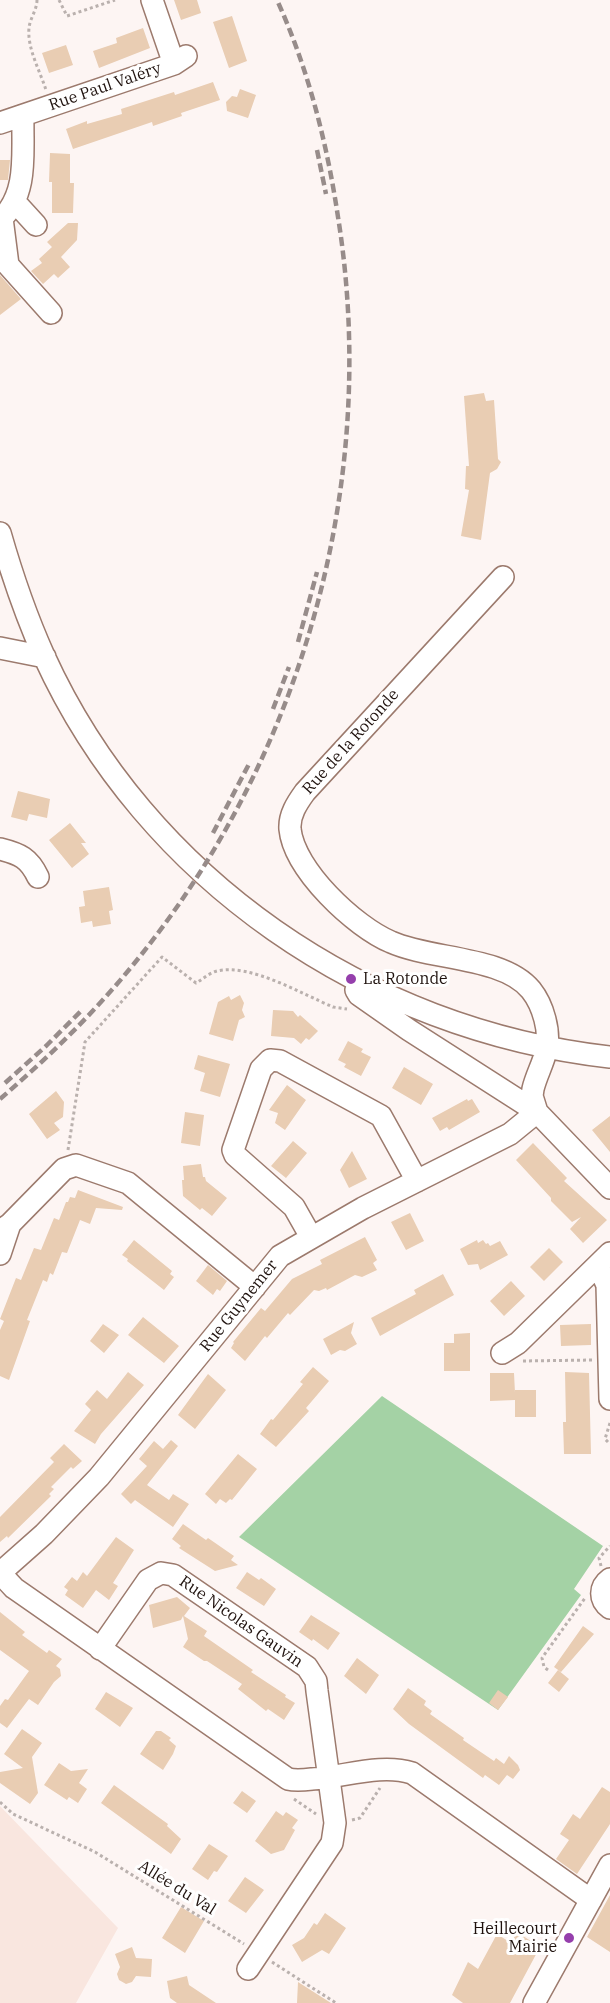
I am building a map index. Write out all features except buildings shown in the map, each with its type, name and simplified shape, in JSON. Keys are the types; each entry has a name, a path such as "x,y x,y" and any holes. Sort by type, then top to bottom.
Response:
{"street":[{"name":"Rue Paul Valéry","path":"0,123 180,60 152,0"},
{"path":"23,116 20,184 15,202 1,219 8,265 51,313"},
{"path":"15,202 36,225"},
{"path":"0,532 27,615 69,704 104,760 127,790 167,836 206,875 255,917 290,942 351,979 390,998 485,1033 547,1048 610,1057"},
{"name":"Rue de la Rotonde","path":"504,577 305,792 295,806 290,828 295,846 316,880 345,911 374,934 406,948 501,969 522,981 532,991 543,1014 547,1030 547,1048"},
{"path":"0,648 45,657"},
{"path":"0,849 26,858 38,877"},
{"path":"351,979 359,995 537,1112 610,1188"},
{"path":"537,1112 532,1096 533,1089 547,1048"},
{"path":"311,1237 294,1207 233,1150 261,1069 270,1060 280,1061 381,1116 417,1181"},
{"name":"Rue Guynemer","path":"0,1573 44,1534 99,1477 280,1256 311,1237 510,1134 537,1112"},
{"path":"0,1254 5,1227 64,1169 76,1165 128,1182 255,1287"},
{"path":"502,1353 518,1343 604,1259"},
{"path":"604,1259 607,1285 610,1399"},
{"path":"0,1573 15,1588 288,1779 328,1778 392,1769 412,1773 591,1900"},
{"name":"Rue Nicolas Gauvin","path":"100,1648 148,1580 161,1573 173,1575 307,1667 312,1674 317,1691 335,1822 332,1843 253,1961"},
{"path":"534,2003 610,1865"}],"path":[{"path":"37,0 30,22 29,38 51,106"},
{"path":"59,0 67,16 115,0"},
{"path":"64,1169 85,1042 162,957 196,983 216,972 237,969 257,974 333,1007 358,1010 375,1006"},
{"path":"502,1353 523,1361 609,1360"},
{"path":"610,1423 605,1439 610,1444"},
{"path":"548,1670 544,1667 542,1658 585,1597 607,1593"},
{"name":"Allée du Val","path":"0,1802 13,1814 95,1852 253,1961 336,2003"}],"shaded area":[{"path":"0,1806 118,1928 76,2003 0,2003"}],"green space":[{"path":"382,1396 603,1546 574,1589 581,1595 498,1710 239,1537"}],"railway":[{"path":"0,1099 55,1050 89,1015 137,960 195,880 245,794 285,703 316,610 337,513 348,415 348,316 338,217 322,134 298,52 277,0"},
{"path":"317,150 326,194"},
{"path":"298,642 317,572"},
{"path":"273,709 289,667"},
{"path":"213,833 249,764"},
{"path":"5,1083 81,1011"}],"place":[{"name":"La Rotonde","path":"351,979"},
{"name":"Heillecourt Mairie","path":"569,1938"}]}
